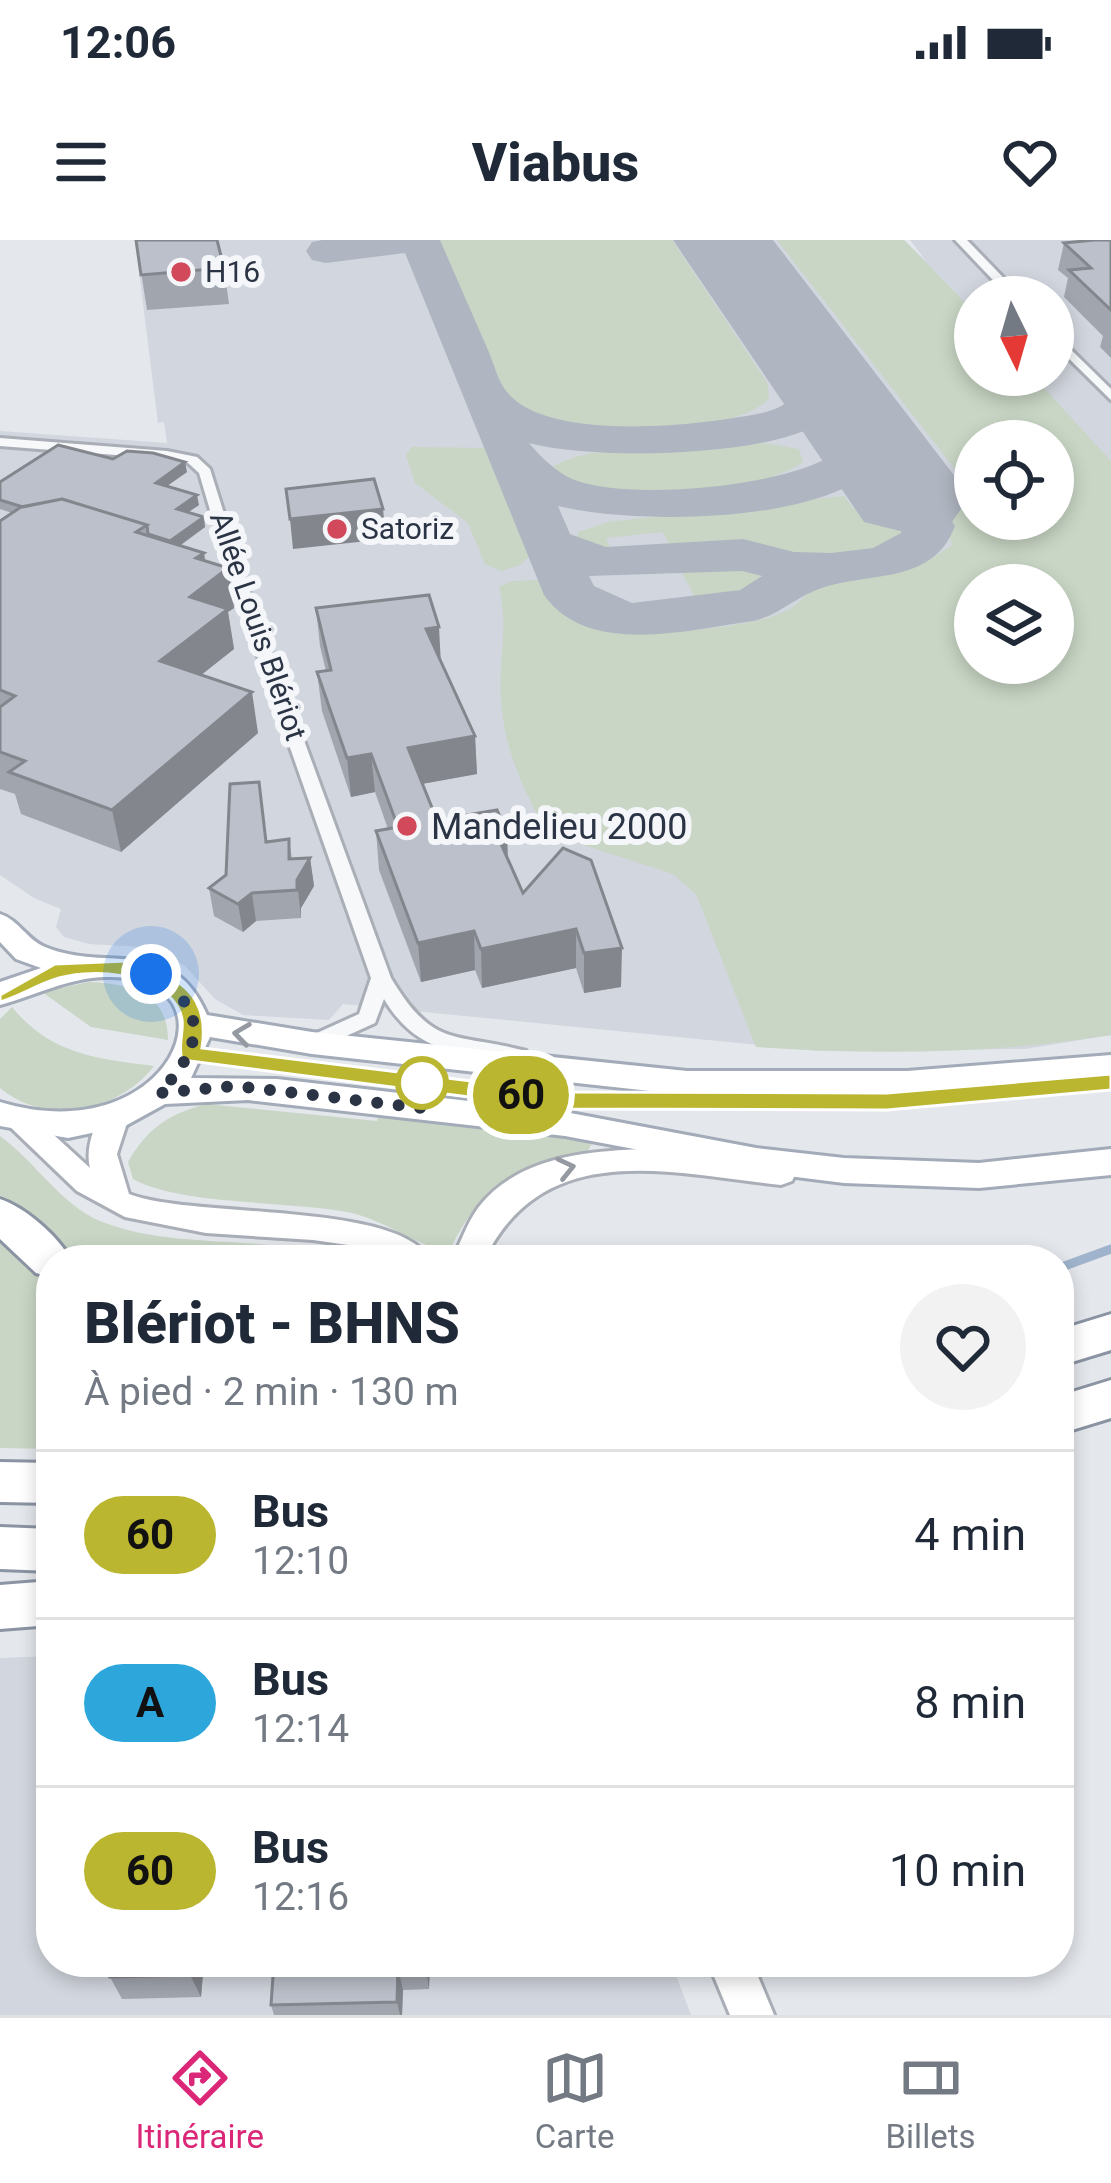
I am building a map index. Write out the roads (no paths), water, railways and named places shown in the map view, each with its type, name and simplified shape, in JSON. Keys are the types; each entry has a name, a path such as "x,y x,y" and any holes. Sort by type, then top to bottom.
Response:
{"highway":[{"path":"0,1215 36,1247"},
{"path":"1074,1410 1111,1399"},
{"path":"0,1482 36,1483"},
{"path":"0,1548 36,1549"},
{"path":"0,1607 36,1604"}],"main road":[{"path":"0,924 27,952 70,968"},
{"path":"0,995 33,978 70,968 114,967 151,974 188,1004 195,1024 190,1055 159,1093"},
{"path":"195,1024 312,1043 619,1077 800,1086 1017,1077 1111,1066"},
{"path":"10,1118 69,1126 114,1117 159,1093 213,1086 623,1132 794,1165 940,1174 1049,1172"},
{"path":"114,1117 102,1154 114,1198"},
{"path":"10,1118 79,1179 114,1198 161,1214 328,1228 383,1245"},
{"path":"473,1245 514,1189 569,1165 641,1162 945,1184 1111,1162"},
{"path":"736,1977 752,2015"}],"street":[{"path":"961,240 996,276"},
{"path":"1074,358 1111,396"},
{"name":"Allée Louis Blériot","path":"0,442 192,460 206,472 235,571 381,978 407,1024 436,1041 619,1077"},
{"path":"213,567 235,571"},
{"path":"312,1043 368,1018 381,978"}],"waterway":[{"path":"1074,1263 1111,1249"}],"place":[{"name":"H16","path":"181,272"},
{"name":"Satoriz","path":"337,529"},
{"name":"Mandelieu 2000","path":"407,826"}]}
